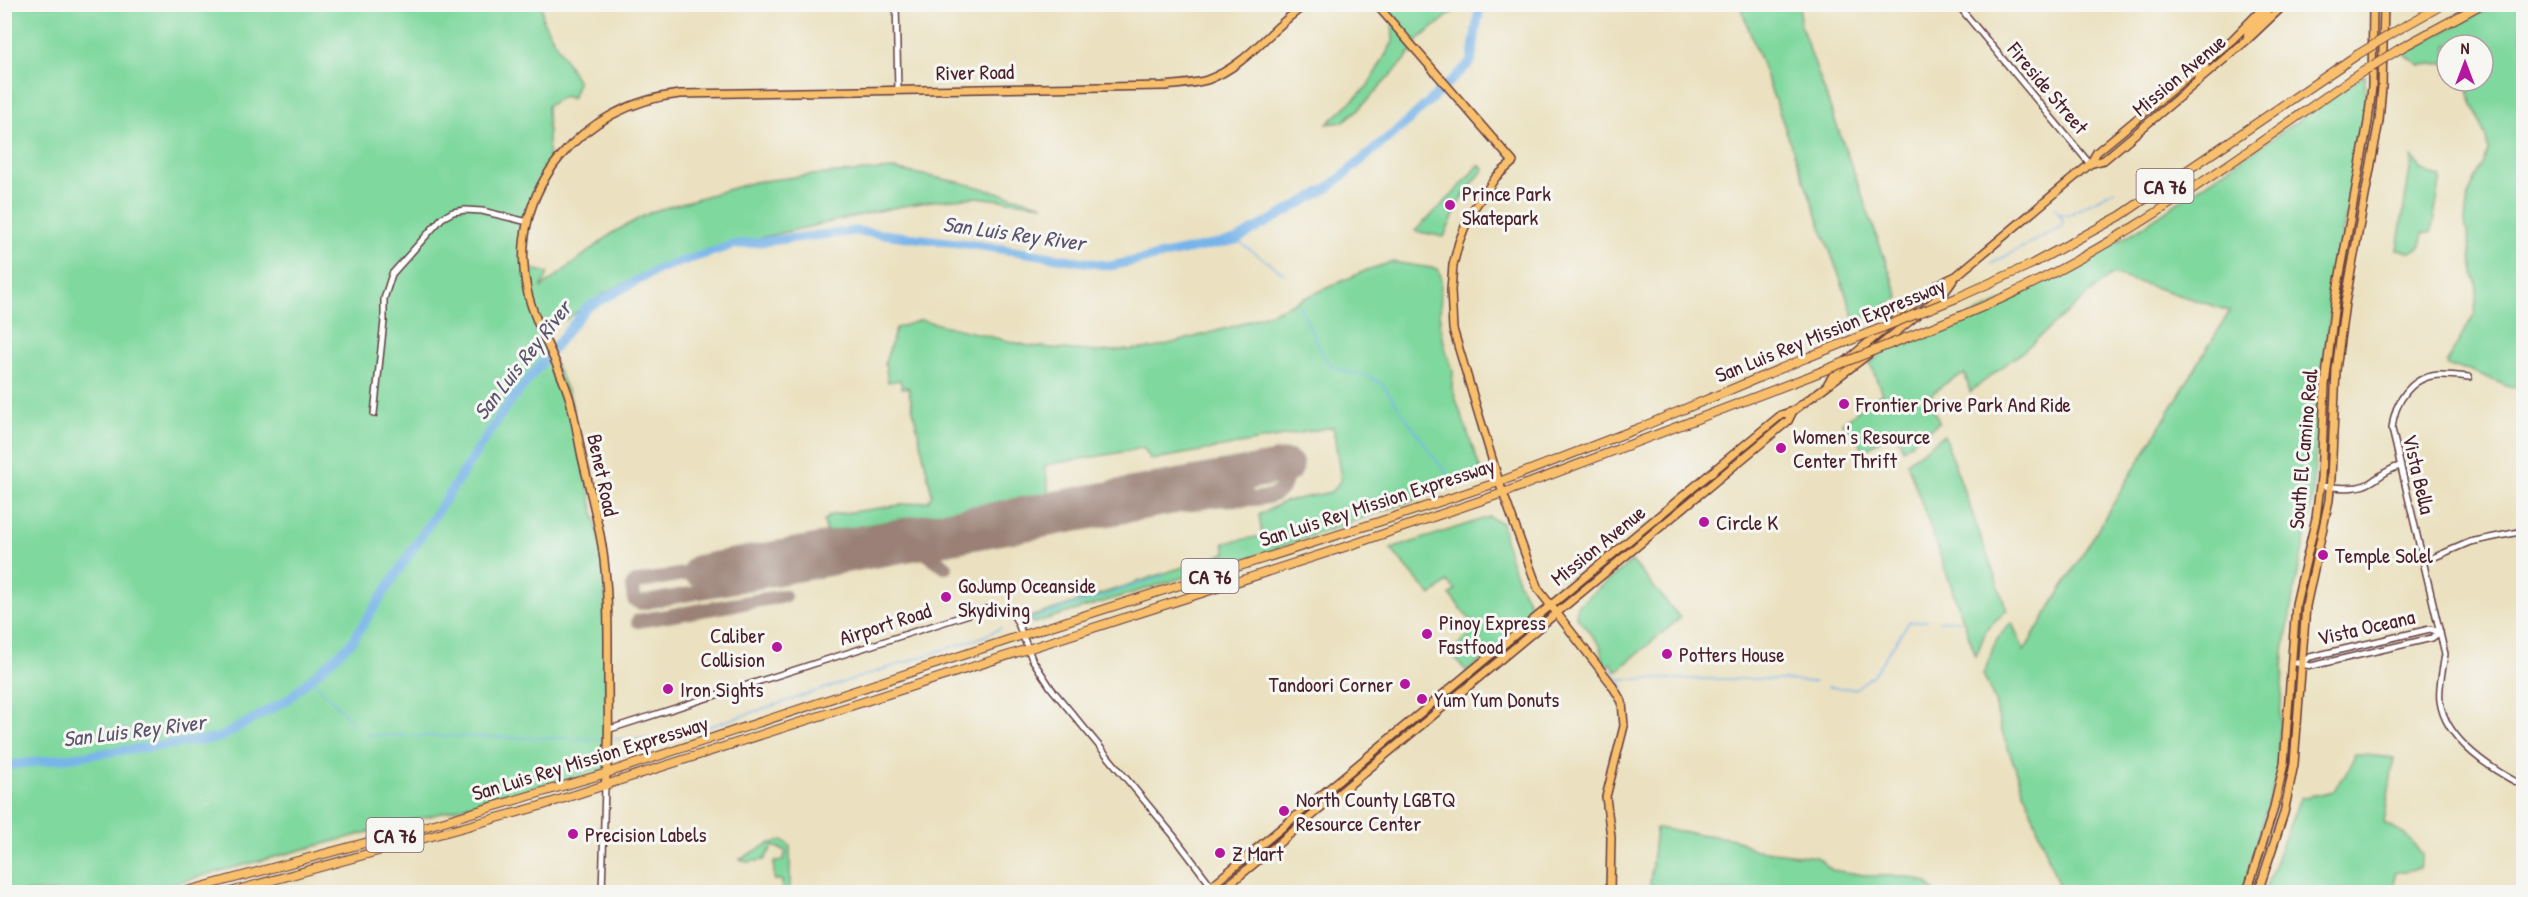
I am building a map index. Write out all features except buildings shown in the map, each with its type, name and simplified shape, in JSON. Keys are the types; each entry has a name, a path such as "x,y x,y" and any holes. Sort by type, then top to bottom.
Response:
{"highway":[{"name":"San Luis Rey Mission Expressway","path":"183,892 424,827 607,773 1023,635 1499,482 1638,428 1959,297 2050,255 2120,216 2357,55 2444,4"},
{"name":"San Luis Rey Mission Expressway","path":"230,892 477,825 605,786 1354,544 1503,493 1963,315 2033,283 2133,228 2351,79 2401,48 2482,4"}],"main road":[{"name":"River Road","path":"619,109 657,96 680,94 1166,86 1206,80 1232,68 1252,53 1293,13 1306,4"},
{"path":"1376,4 1513,162 1496,177 1470,214 1453,265 1451,290 1453,329 1499,482 1538,589 1617,692 1622,702 1624,726 1606,797 1611,837 1610,892"},
{"name":"South El Camino Real","path":"2247,892 2273,812 2284,764 2296,604 2316,518 2320,486 2326,371 2335,302 2372,92 2373,4"},
{"name":"South El Camino Real","path":"2258,892 2284,813 2294,764 2306,606 2330,487 2336,370 2345,303 2379,121 2384,4"},
{"path":"2247,40 2247,32 2267,14 2266,6"},
{"name":"Mission Avenue","path":"1216,890 1303,810 1781,415 1793,411 1826,385 1838,368 1935,286 1956,276 2090,164 2097,152 2232,39 2266,6"},
{"name":"Mission Avenue","path":"2090,164 2104,160 2247,40 2282,6"},
{"path":"2198,80 2198,75 2205,67 2205,61"},
{"path":"2185,92 2185,84 2192,77 2192,72"},
{"name":"Benet Road","path":"605,786 610,729 605,567 570,398 539,327 527,288 524,253 528,222 538,194 561,155 583,133 619,109"},
{"name":"Mission Avenue","path":"1204,892 1216,890 1266,855 1788,421 1793,411"},
{"path":"1344,791 1359,771 1359,765"},
{"path":"1266,855 1271,846 1302,819 1303,810"}],"street":[{"path":"896,4 898,90"},
{"name":"Fireside Street","path":"1957,4 2090,164"},
{"path":"374,414 384,321 384,299 392,274 442,218 453,212 482,211 528,222"},
{"name":"Vista Bella","path":"2469,377 2439,375 2415,384 2400,399 2393,416 2392,429 2445,654 2440,687 2440,701 2444,715 2460,739 2479,758 2523,786"},
{"path":"2320,486 2349,488 2365,485 2384,472 2400,466"},
{"path":"2423,562 2478,539 2523,531"},
{"name":"Airport Road","path":"610,729 985,609 996,609 1013,615 1028,649 1051,688 1216,890"},
{"name":"Vista Oceana","path":"2292,662 2301,662 2311,666 2432,638 2440,632"},
{"name":"Benet Road","path":"602,892 605,786"}],"green space":[{"path":"5,5 542,5 543,21 578,82 572,99 564,96 547,106 549,172 528,222 525,267 548,273 541,288 614,232 651,212 754,182 893,169 963,183 1044,205 976,197 932,201 764,237 683,258 603,294 565,320 539,327 570,398 605,567 607,769 142,892 5,892"},
{"path":"1389,5 1462,5 1420,38 1405,60 1361,107 1343,122 1327,124 1367,87 1393,42"},
{"path":"1740,5 1800,5 1800,23 1899,298 1856,322"},
{"path":"2495,5 2523,5 2523,388 2509,387 2470,370 2448,366 2447,362 2475,313 2477,289 2465,222 2468,196 2488,151 2486,138 2469,93 2495,93 2495,33 2441,33"},
{"path":"2435,36 2435,64 2420,65 2402,53"},
{"path":"2365,75 2366,108 2340,246 2321,380 2312,505 2284,652 2277,773 2242,892 2061,892 2000,726 1995,702 1983,674 1999,636 2012,623 2024,651 2230,311 2112,274 2022,352 1970,392 1965,374 1950,380 1937,390 1929,398 1939,422 1903,449 1894,428 1865,451 1842,423 1882,393 1870,363 1904,334 1908,345 2065,272 2136,231"},
{"path":"2412,157 2422,170 2441,178 2431,233 2423,233 2420,247 2410,252 2397,250"},
{"name":"Prince Park Skatepark","path":"1479,165 1484,169 1461,199 1444,237 1415,231 1454,193"},
{"path":"1392,262 1438,269 1441,276 1440,324 1453,371 1452,388 1481,471 1473,479 1264,553 1034,623 1029,621 1030,617 1226,553 1224,543 1262,536 1259,515 1283,502 1331,492 1341,480 1333,427 1151,460 1144,449 1139,448 1045,465 1049,494 826,532 824,521 831,515 928,501 932,494 908,387 902,388 900,380 888,382 885,363 896,328 921,320 1029,346 1097,352 1154,348 1235,326 1278,310 1367,270"},
{"path":"1944,435 2007,610 1987,628 1976,656 1907,462"},
{"path":"1489,517 1502,523 1511,563 1533,612 1532,617 1467,672 1454,657 1454,648 1477,628 1450,595 1456,590 1447,582 1431,596 1391,549"},
{"path":"1632,561 1680,618 1617,671 1610,663 1605,667 1600,645 1576,616 1577,606"},
{"path":"2355,754 2394,758 2384,823 2405,834 2423,855 2419,868 2395,873 2394,892 2264,892 2300,798 2334,791 2341,778 2346,776"},
{"path":"1656,828 1735,839 1755,850 1817,857 1832,870 1871,876 1904,876 1926,882 1935,892 1649,892"},
{"path":"783,840 790,846 790,892 782,892 782,880 774,880 774,862 783,861 786,851 773,846 764,860 747,862 740,859 768,844"}],"waterway":[{"name":"San Luis Rey River","path":"4,766 219,738 287,700 351,643 504,410 586,308 659,269 733,245 856,231 975,245 1110,266 1236,240 1328,188 1405,124 1471,62 1480,4"},
{"path":"2055,209 2059,214 2068,215 2115,190"},
{"path":"1991,264 2062,226 2063,219 2059,214"},
{"path":"1236,240 1285,274"},
{"path":"1298,304 1325,359 1334,367 1345,372 1368,376 1382,384 1454,482 1463,484"},
{"path":"1029,620 1165,576"},
{"path":"1939,621 1960,620"},
{"path":"1828,687 1855,689 1873,675 1909,622 1927,621"},
{"path":"614,739 674,738 982,637 1001,628"},
{"path":"1608,665 1625,689"},
{"path":"312,679 354,724"},
{"path":"1620,679 1760,679 1815,682"},
{"path":"365,735 599,739"}],"taxiway":[{"path":"700,571 634,583 632,587 634,600 640,603 1214,500 1262,498 1273,495 1281,489 1286,480 1287,466"},
{"path":"1235,497 1246,492 1243,474"},
{"path":"1142,492 1134,501 1137,510 1143,513"},
{"path":"949,548 969,523"},
{"path":"893,537 905,542 906,551 901,556"},
{"path":"924,552 946,567"},
{"path":"786,556 791,557 796,563 796,571 791,576"},
{"path":"715,589 719,586 720,574 728,567"},
{"path":"638,621 784,596"}],"runway":[{"path":"700,571 1287,466"}],"place":[{"name":"Prince Park Skatepark","path":"1450,205"},
{"name":"Frontier Drive Park And Ride","path":"1844,404"},
{"name":"Women's Resource Center Thrift","path":"1781,448"},
{"name":"Circle K","path":"1704,522"},
{"name":"Temple Solel","path":"2323,555"},
{"name":"GoJump Oceanside Skydiving","path":"946,597"},
{"name":"Pinoy Express Fastfood","path":"1427,634"},
{"name":"Caliber Collision","path":"777,647"},
{"name":"Potters House","path":"1667,654"},
{"name":"Tandoori Corner","path":"1405,684"},
{"name":"Iron Sights","path":"668,689"},
{"name":"Yum Yum Donuts","path":"1422,699"},
{"name":"North County LGBTQ Resource Center","path":"1284,811"},
{"name":"Precision Labels","path":"573,834"},
{"name":"Z Mart","path":"1220,853"}]}
